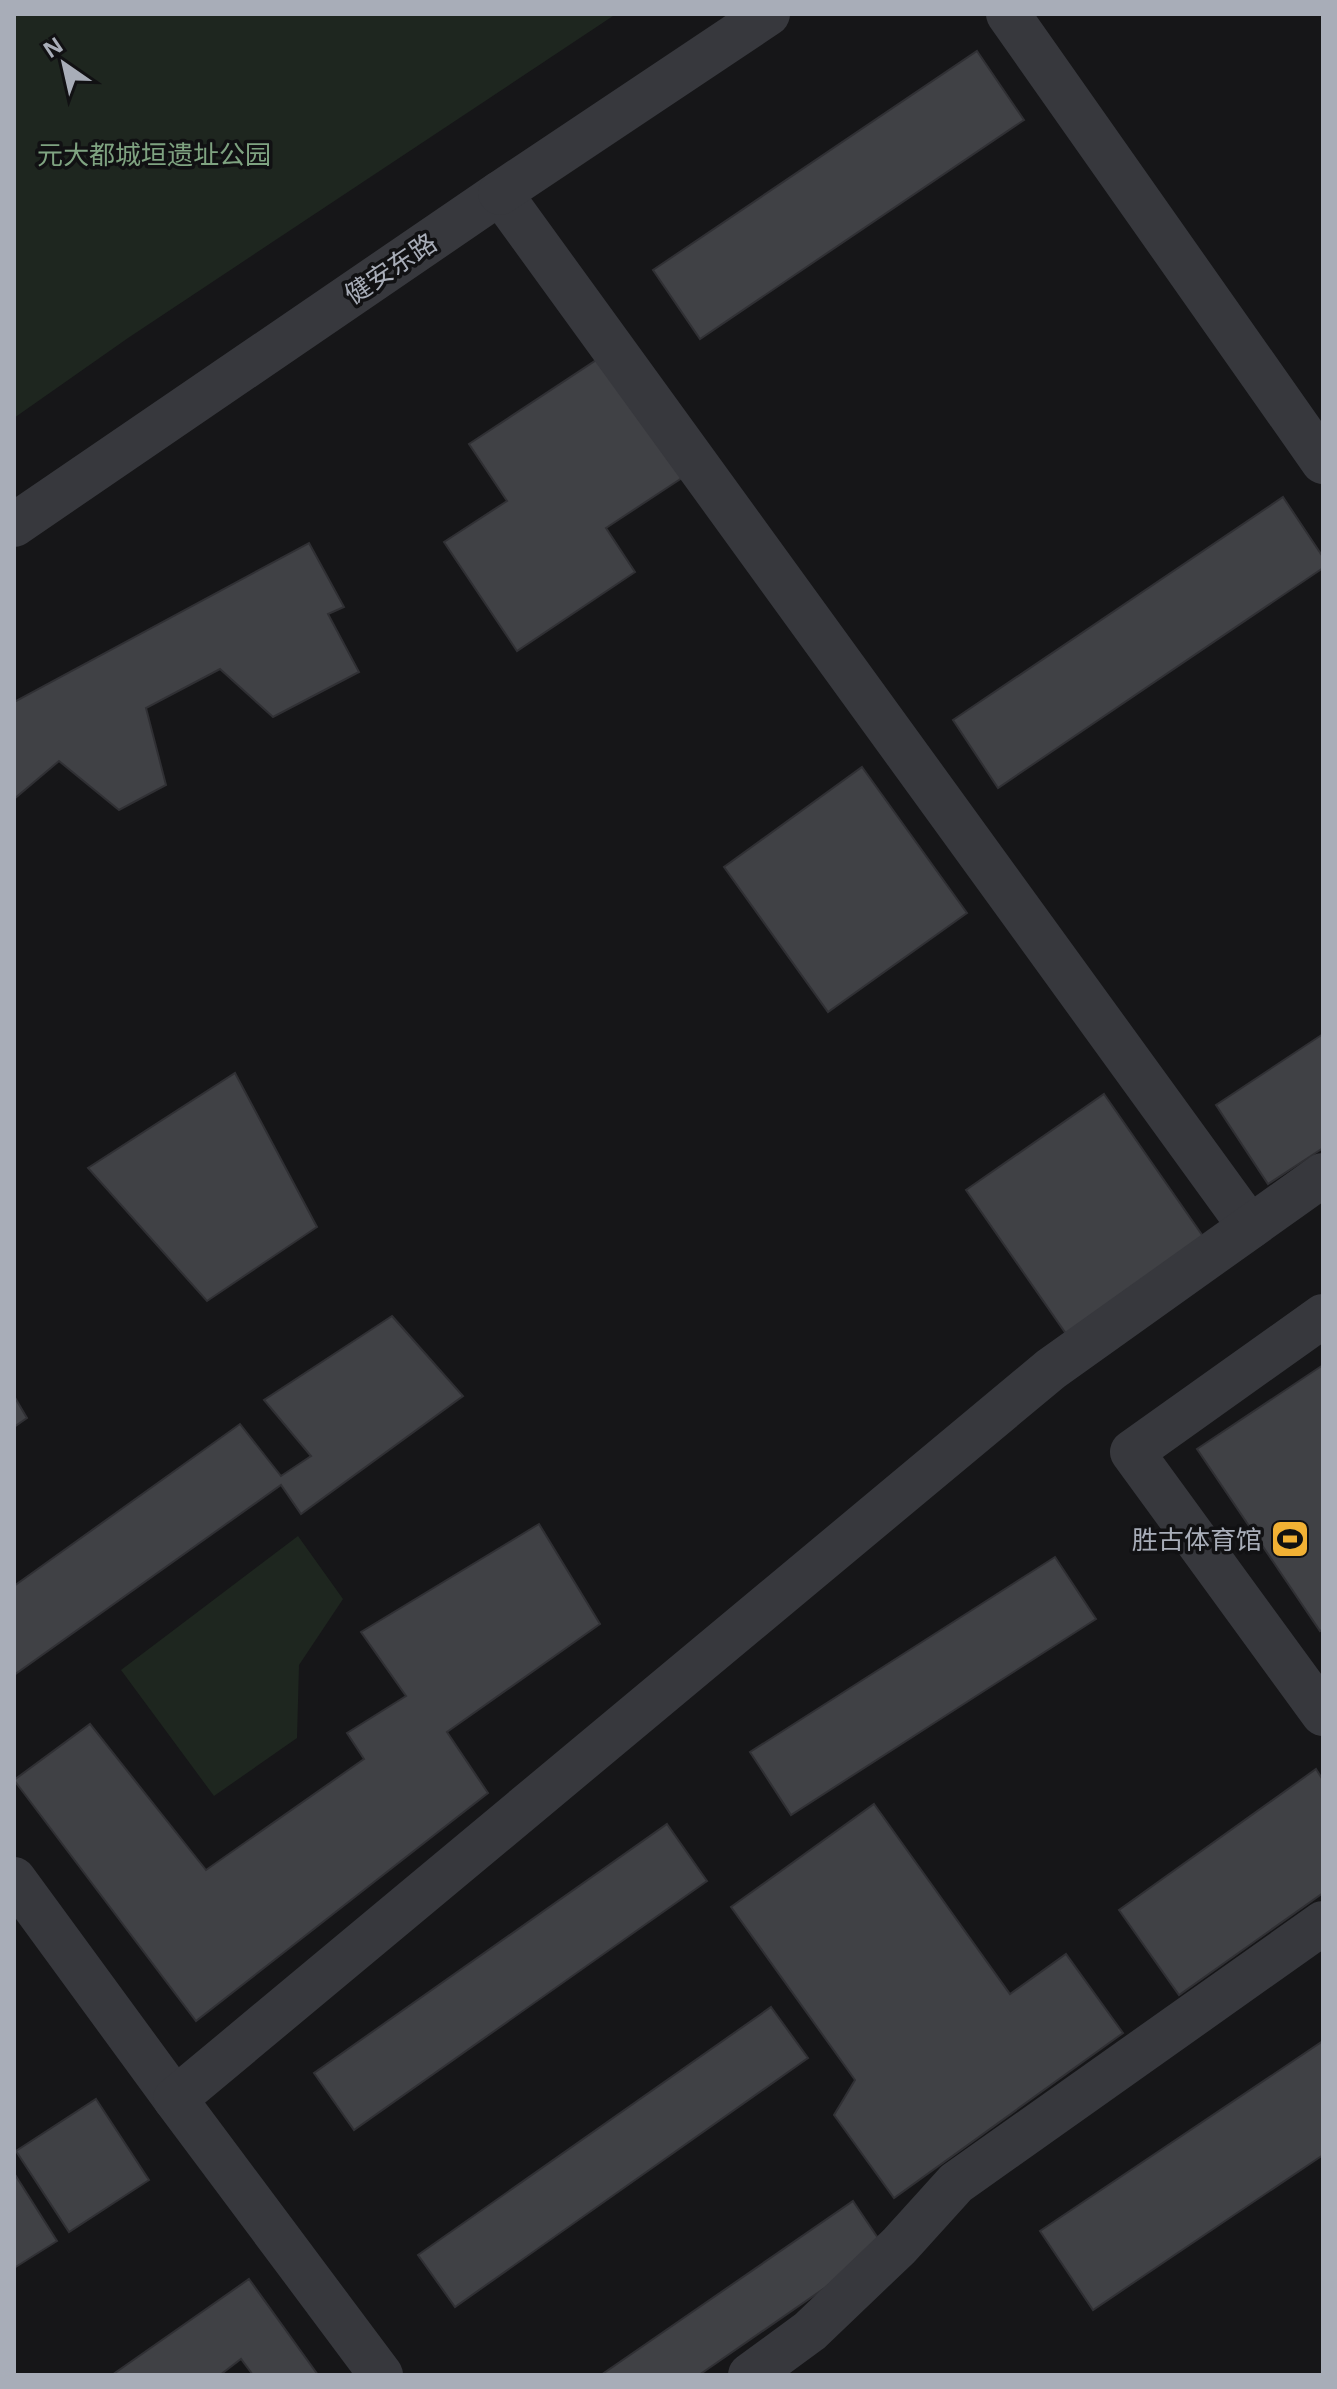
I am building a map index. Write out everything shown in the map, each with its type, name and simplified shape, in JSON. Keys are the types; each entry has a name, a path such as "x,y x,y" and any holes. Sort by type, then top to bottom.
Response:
{"street":[{"name":"健安东路","path":"14,525 768,14"},
{"path":"1008,14 1323,462"},
{"path":"500,193 1250,1227"},
{"path":"175,2099 1051,1369 1323,1175"},
{"path":"1323,1316 1132,1452 1323,1714"},
{"path":"14,1879 381,2375"},
{"path":"750,2375 810,2331 899,2246 956,2183 1323,1923"}],"green space":[{"name":"元大都城垣遗址公园","path":"14,14 616,14 128,338 14,418"},
{"path":"298,1536 343,1599 299,1665 297,1738 214,1796 121,1670"}],"building":[{"path":"977,51 1024,120 700,339 653,270"},
{"path":"610,351 691,472 606,528 635,572 517,651 444,542 507,501 469,444"},
{"path":"1283,497 1323,557 1323,568 998,788 953,720"},
{"path":"309,543 344,607 328,614 359,672 273,717 220,669 146,708 166,785 119,810 59,761 14,799 14,702"},
{"path":"862,767 967,913 828,1012 724,867"},
{"path":"1323,1034 1323,1148 1268,1184 1216,1105"},
{"path":"235,1073 317,1227 207,1301 88,1168"},
{"path":"1104,1094 1207,1242 1069,1338 966,1190"},
{"path":"392,1316 463,1396 301,1514 281,1485 14,1675 14,1586 240,1424 281,1476 311,1456 264,1400"},
{"name":"胜古体育馆","path":"1323,1365 1323,1629 1320,1631 1197,1449"},
{"path":"14,1396 27,1418 14,1427"},
{"path":"539,1524 600,1624 447,1732 488,1793 196,2021 14,1780 90,1724 206,1870 364,1759 347,1733 406,1696 361,1632"},
{"path":"1055,1557 1096,1619 791,1815 750,1752"},
{"path":"1316,1769 1323,1780 1323,1893 1179,1995 1119,1910"},
{"path":"874,1804 1010,1994 1066,1954 1123,2033 894,2198 834,2115 855,2080 731,1907"},
{"path":"667,1824 707,1881 354,2130 314,2073"},
{"path":"771,2007 808,2058 455,2307 418,2255"},
{"path":"1323,2041 1323,2155 1093,2310 1040,2231"},
{"path":"96,2099 149,2180 69,2232 16,2151"},
{"path":"14,2173 57,2241 14,2268"},
{"path":"853,2201 884,2247 699,2375 601,2375"},
{"path":"249,2279 318,2375 253,2375 241,2359 220,2375 112,2375"}],"place":[{"name":"胜古体育馆","path":"1290,1539"}]}
